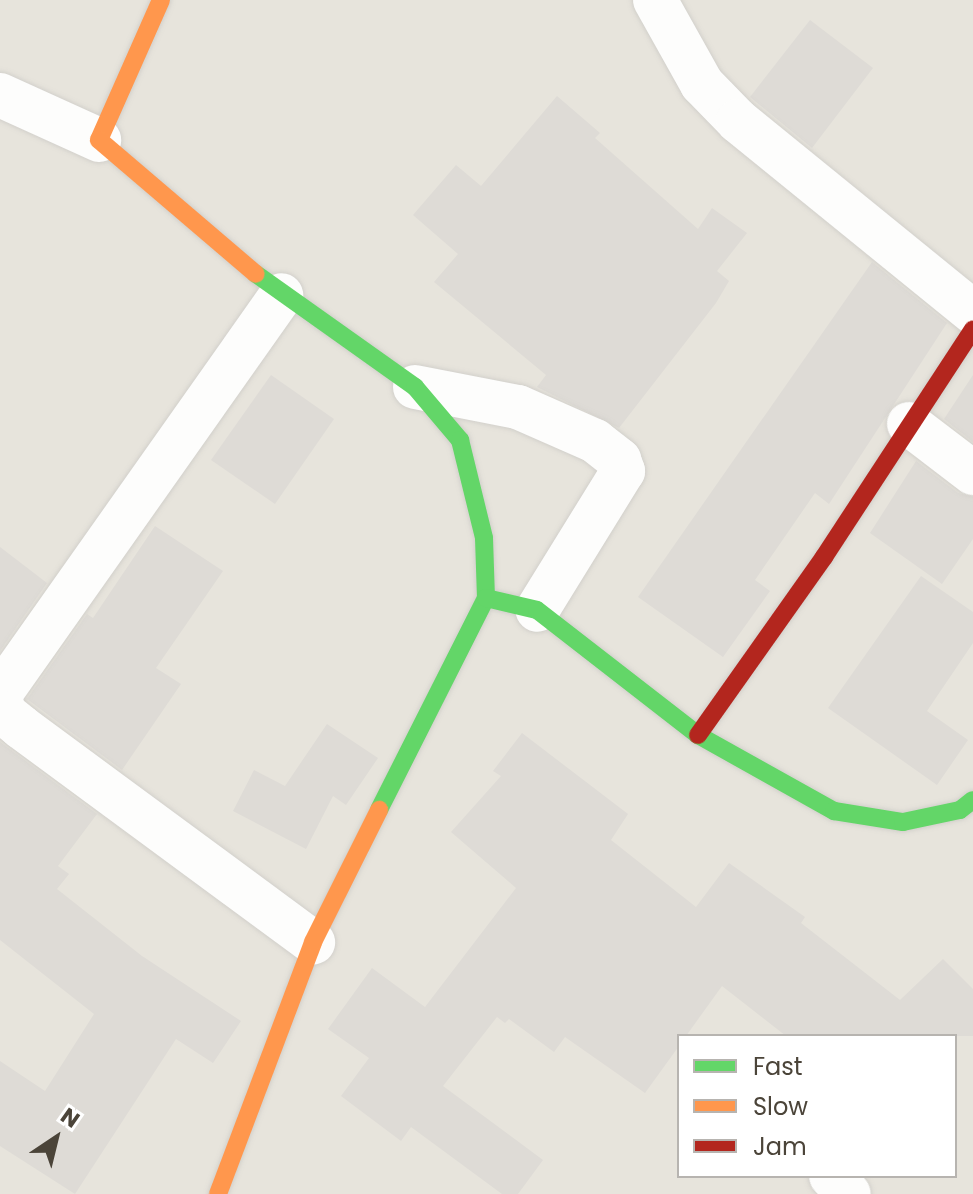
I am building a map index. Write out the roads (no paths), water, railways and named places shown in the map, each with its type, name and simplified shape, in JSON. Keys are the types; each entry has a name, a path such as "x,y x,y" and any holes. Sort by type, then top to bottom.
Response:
{"street":[{"path":"99,140 161,0"},
{"path":"655,0 702,84 738,121 973,312"},
{"path":"0,95 99,140 281,295 415,387 460,440 484,538 486,598 313,942 218,1194"},
{"path":"281,295 0,695 4,713 21,727 313,942"},
{"path":"698,735 824,557 973,329"},
{"path":"415,387 518,407 595,441 619,460 623,471 537,610"},
{"path":"909,424 973,473"},
{"path":"486,598 537,610 698,735 834,811 903,822 960,810 973,800"},
{"path":"833,1178 849,1194"}]}
